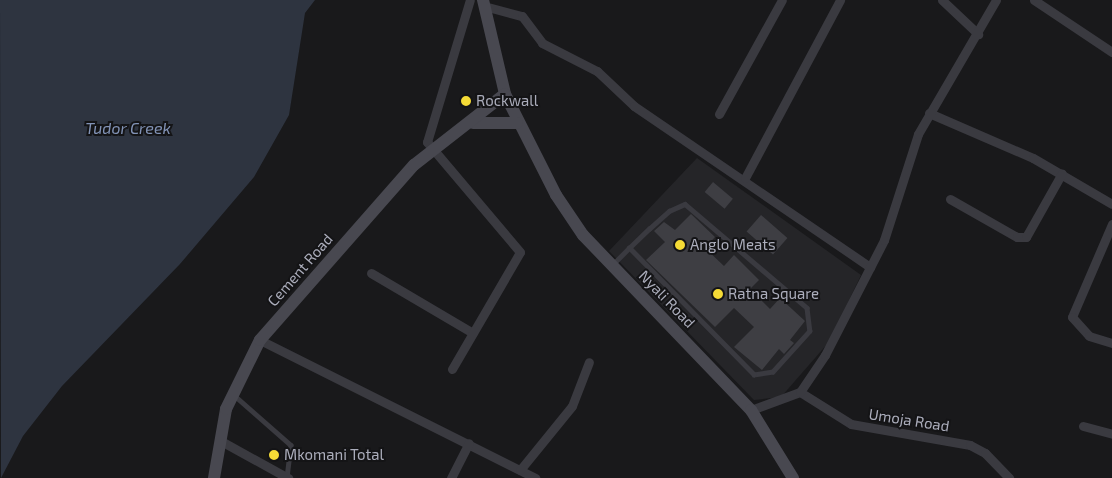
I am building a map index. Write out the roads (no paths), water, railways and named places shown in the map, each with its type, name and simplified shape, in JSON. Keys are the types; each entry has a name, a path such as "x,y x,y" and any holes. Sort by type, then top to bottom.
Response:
{"main road":[{"name":"Nyali Road","path":"484,3 505,94 524,137 556,195 612,265 751,410 793,478"},
{"name":"Cement Road","path":"214,478 232,393 260,340 431,150 473,123 505,94"},
{"path":"473,123 518,123"}],"street":[{"path":"452,369 520,249 431,150 429,124 470,0"},
{"path":"719,114 782,0"},
{"path":"744,178 840,0"},
{"path":"942,0 978,34"},
{"path":"751,410 800,392 826,355 884,240 929,113 978,34 996,0"},
{"path":"1034,0 1112,52"},
{"path":"484,3 522,16 542,43 597,72 634,106 744,178 870,267"},
{"path":"929,113 1062,173 1112,204"},
{"path":"950,199 1022,238 1062,173"},
{"path":"1112,224 1072,317 1089,336 1112,343"},
{"path":"371,273 472,333"},
{"path":"260,340 469,443 534,478"},
{"path":"520,470 572,406 589,362"},
{"name":"Umoja Road","path":"800,392 851,424 970,445 985,453 1009,478"},
{"path":"1083,426 1112,434"},
{"path":"221,441 287,478"},
{"path":"451,478 469,443"}],"lane":[{"path":"612,265 629,248 678,204 694,208 807,308 810,332 773,372 754,375 629,248"},
{"path":"232,393 291,445 294,452 287,478"}],"water":[{"name":"Tudor Creek","path":"0,0 315,0 305,13 289,115 254,177 180,264 62,386 23,436 1,478"}],"place":[{"name":"Rockwall","path":"466,101"},
{"name":"Anglo Meats","path":"680,245"},
{"name":"Ratna Square","path":"718,294"},
{"name":"Mkomani Total","path":"274,455"}]}
